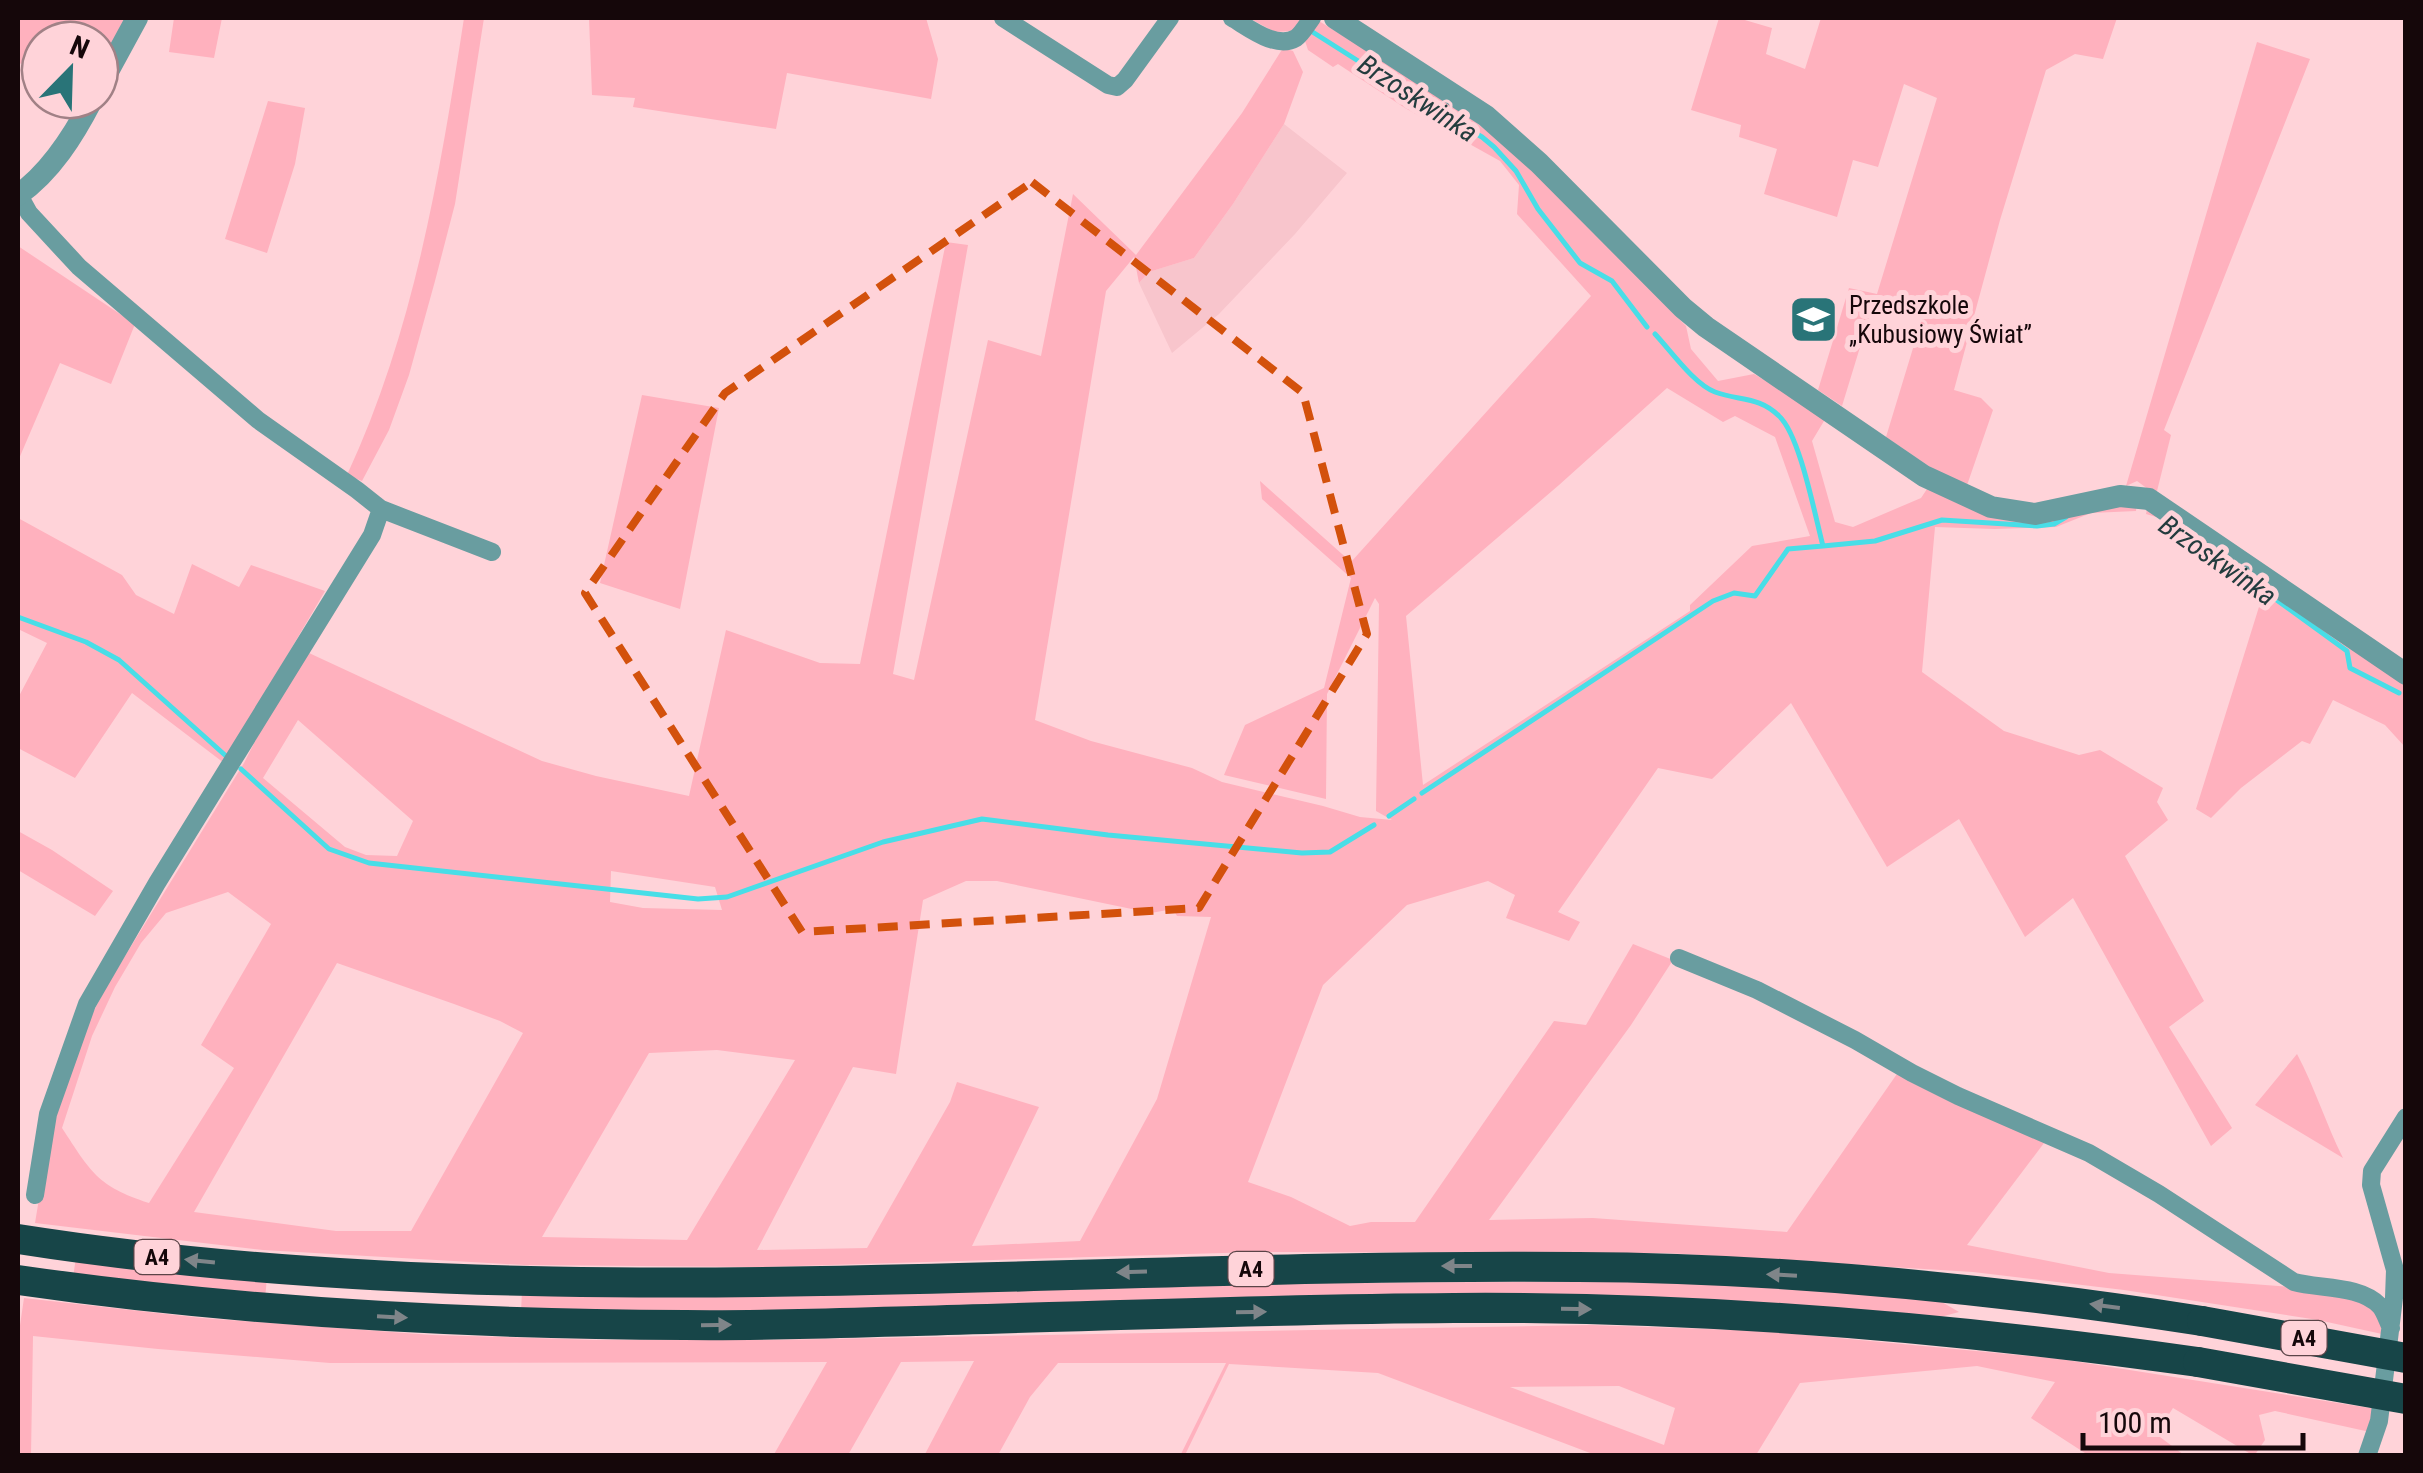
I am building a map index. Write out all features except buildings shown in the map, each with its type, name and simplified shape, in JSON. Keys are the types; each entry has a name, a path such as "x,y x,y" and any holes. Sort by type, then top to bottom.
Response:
{"highway":[{"name":"A4","path":"18,1239 157,1257 498,1280 687,1283 1345,1268 1604,1267 1720,1271 2000,1293 2202,1320 2406,1358"},
{"name":"A4","path":"18,1280 294,1311 494,1322 690,1325 1456,1308 1698,1312 1992,1334 2198,1362 2406,1399"}],"street":[{"path":"120,49 137,18"},
{"path":"1003,18 1116,88 1170,18"},
{"path":"1232,18 1269,38 1282,40 1296,38 1306,25"},
{"path":"1335,18 1486,116 1706,327 1924,476 1990,507 2035,514 2120,496 2149,500 2406,674"},
{"path":"82,120 57,156 18,195 48,236 258,420 380,509 492,552"},
{"path":"36,1195 48,1114 87,1004 167,866 372,535 380,509"},
{"path":"1680,958 1785,1004 1958,1096 2090,1153 2294,1282 2365,1296 2384,1310 2390,1328"},
{"path":"2367,1456 2379,1421 2395,1270 2371,1185 2372,1171 2406,1117"}],"highlighted area":[{"path":"1032,182 1303,393 1367,634 1199,908 802,932 585,593 725,393"}],"shaded area":[{"path":"18,18 127,18 120,31 120,20 20,20 18,63"},
{"path":"174,18 222,18 214,58 169,52"},
{"path":"464,18 484,18 455,204 409,375 389,430 362,481 347,475 390,365 422,251"},
{"path":"589,18 926,18 938,59 931,99 787,73 776,129 633,107 635,98 592,95"},
{"path":"1249,18 1314,18 1443,97 1519,156 1686,326 1691,349 1718,381 1754,374 1827,416 1812,441 1835,522 1853,527 1921,498 1931,483 1990,510 2137,502 2136,511 2091,513 2056,527 1935,527 1922,672 2004,731 2079,755 2100,750 2163,788 2157,802 2168,820 2125,856 2204,1001 2169,1027 2232,1128 2211,1146 2073,898 2025,937 1959,819 1887,867 1791,703 1712,779 1658,768 1558,912 1580,922 1569,941 1506,918 1515,895 1488,881 1407,905 1323,985 1248,1182 1291,1197 1350,1226 1415,1222 1554,1021 1586,1025 1633,944 1673,960 1631,1025 1489,1220 1593,1218 1787,1232 1899,1071 2047,1139 1967,1245 2109,1273 2291,1287 2353,1297 2379,1312 2382,1334 2318,1320 2124,1290 1973,1272 1667,1253 1256,1252 758,1267 525,1265 263,1250 35,1223 53,1114 89,1020 244,763 274,704 309,653 542,761 689,796 726,630 820,663 860,664 946,242 968,245 893,674 914,680 988,340 1041,356 1073,194 1136,255 1242,113 1283,48 1293,51 1303,72 1284,124 1194,258 1149,272 1139,283 1134,257 1106,291 1035,720 1091,741 1192,768 1222,782 1360,817 1392,820 1376,811 1379,604 1375,598 1327,694 1326,799 1224,775 1245,725 1324,688 1351,578 1262,499 1260,481 1351,562 1591,296 1517,214 1519,185 1500,161 1405,108 1338,64 1333,67 1308,50 1305,41 1291,31 1275,32","holes":["1667,388 1723,422 1735,416 1775,437 1810,536 1752,546 1690,605 1690,611 1423,785 1406,616","298,720 413,821 397,856 366,855 345,847 263,778","611,871 715,887 722,910 643,908 610,902","966,881 997,881 1151,913 1173,909 1177,916 1211,917 1157,1099 1080,1241 972,1246 1039,1107 957,1082 950,1102 867,1248 757,1250 853,1067 896,1074 923,900","228,892 271,924 201,1045 234,1068 149,1203 97,1176 62,1128 92,1036 141,943 166,913","337,963 500,1021 523,1033 411,1231 336,1231 194,1212","717,1050 795,1060 687,1240 542,1237 649,1053"]},
{"path":"1719,18 1738,18 1772,28 1766,54 1805,69 1821,18 2117,18 2103,59 2075,54 2046,70 1954,390 1981,398 1993,410 1965,491 1886,437 1924,312 1876,295 1842,406 1818,390 1849,288 1877,294 1937,98 1904,84 1878,167 1853,160 1837,217 1764,194 1777,149 1739,137 1741,125 1691,110"},
{"path":"2257,42 2310,59 2164,430 2171,435 2156,495 2137,481 2126,486"},
{"path":"268,101 305,108 295,164 267,253 225,239"},
{"path":"1284,124 1347,173 1219,314 1172,353 1139,283 1149,272 1194,258"},
{"path":"18,246 135,324 111,384 60,363 18,461"},
{"path":"642,395 719,408 680,609 600,583"},
{"path":"2148,505 2405,684 2405,747 2385,725 2333,700 2310,744 2302,741 2241,788 2211,818 2196,809 2263,594 2163,519 2146,514"},
{"path":"18,518 122,575 136,595 174,614 192,564 239,587 251,565 325,591 224,763 132,693 75,778 18,748 18,698 47,643 18,629"},
{"path":"18,831 113,891 95,916 18,870"},
{"path":"2297,1054 2309,1080 2343,1158 2255,1105"},
{"path":"76,1257 267,1277 265,1299 73,1278"},
{"path":"1716,1281 1930,1295 1959,1312 1929,1320 521,1312 522,1291"},
{"path":"24,1298 202,1318 432,1335 600,1340 1591,1325 1765,1331 2060,1359 2376,1409 2370,1432 2275,1411 2259,1415 2265,1440 2254,1456 2173,1408 2156,1434 2184,1455 2088,1455 2031,1418 2055,1382 1977,1366 1800,1383 1756,1455 1598,1456 1378,1373 1229,1364 1185,1455 1180,1456 1226,1363 1058,1363 1030,1397 998,1455 924,1456 974,1361 901,1362 848,1455 773,1456 827,1362 330,1363 33,1336 31,1455 18,1456 18,1339","holes":["1619,1386 1675,1408 1664,1445 1510,1387"]}],"waterway":[{"name":"Brzoskwinka","path":"1311,31 1430,101 1494,147 1516,171 1538,209 1580,263 1612,281 1647,327"},
{"name":"Brzoskwinka","path":"1655,334 1707,388 1756,402 1779,416 1787,426 1800,458 1823,546 1875,541 1942,520 2037,526 2054,524 2066,517"},
{"path":"1422,793 1713,601 1734,593 1755,596 1788,549 1823,546"},
{"name":"Brzoskwinka","path":"2256,585 2347,651 2350,668 2399,693"},
{"path":"18,617 86,642 119,660 226,756"},
{"path":"241,769 329,849 369,863 698,899 727,897 883,842 982,819 1302,853 1330,852 1374,825"},
{"path":"1389,816 1414,799"}],"place":[{"name":"Przedszkole „Kubusiowy Świat”","path":"1814,319"}]}
